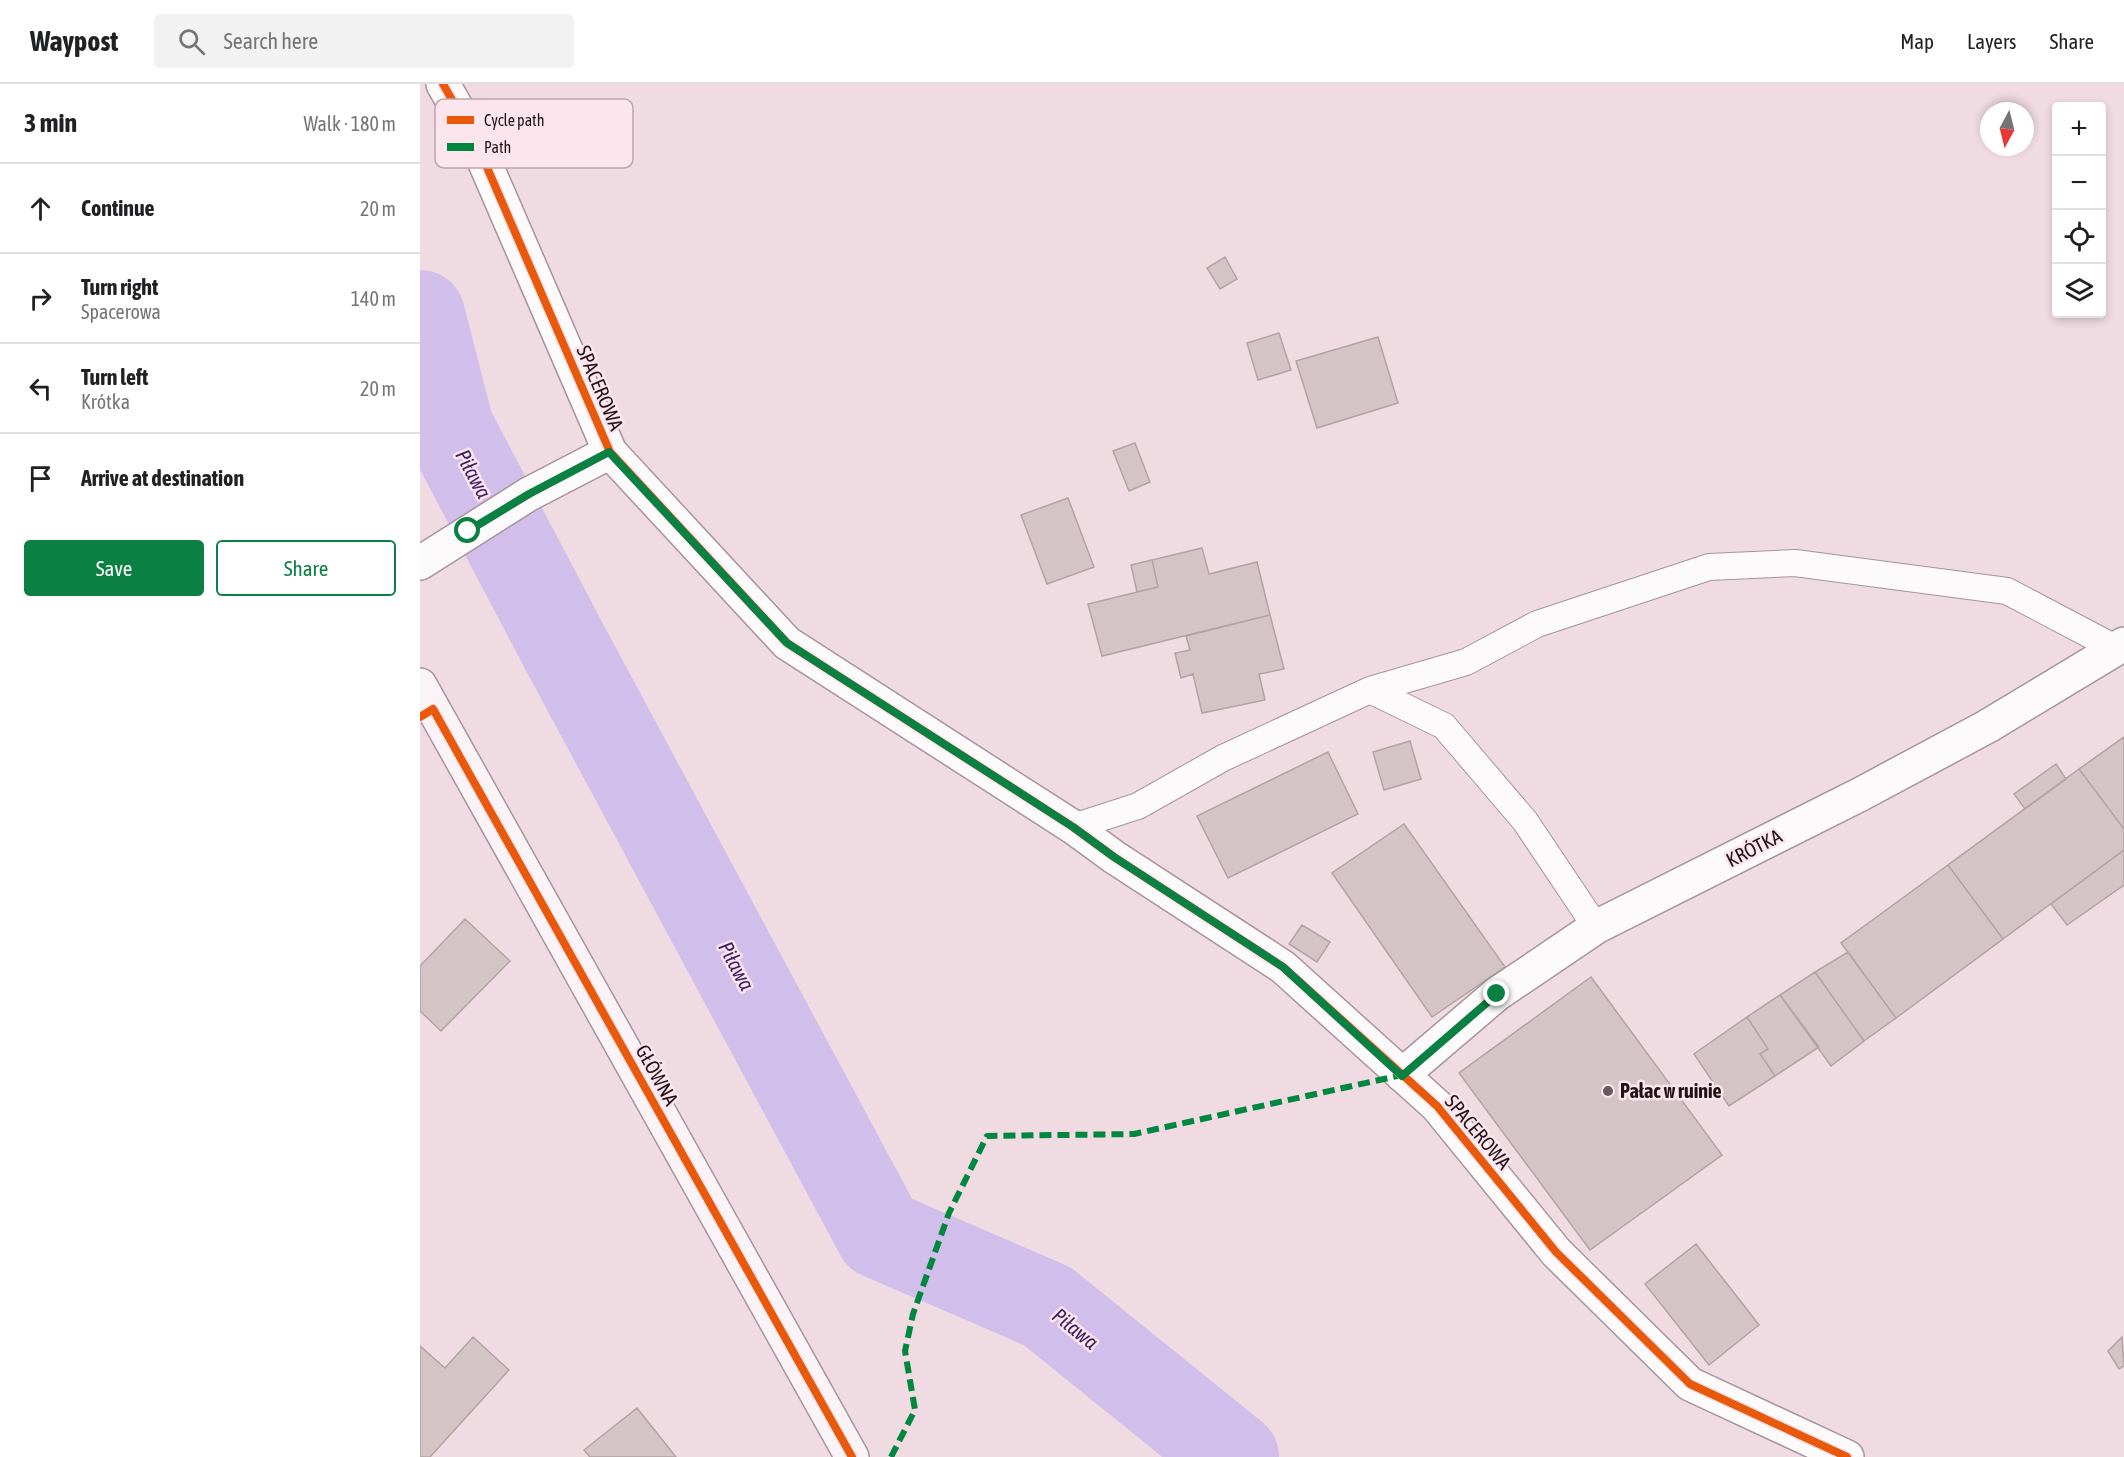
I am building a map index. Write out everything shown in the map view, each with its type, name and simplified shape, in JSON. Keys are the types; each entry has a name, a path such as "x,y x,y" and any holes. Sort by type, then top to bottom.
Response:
{"main road":[{"name":"GŁÓWNA","path":"424,703 852,1457"}],"street":[{"name":"SPACEROWA","path":"443,84 452,99"},
{"name":"SPACEROWA","path":"487,168 609,452 787,643 1073,827 1114,857 1283,967 1437,1106 1556,1252 1690,1384 1847,1457"},
{"path":"420,563 529,494 609,452"},
{"name":"KRÓTKA","path":"1402,1076 1497,994 1596,927 1872,788 1988,726 2121,646"}],"lane":[{"path":"1073,827 1138,806 1223,758 1370,690 1466,662 1537,624 1710,567 1795,563 2007,591 2121,646"},
{"path":"1370,690 1444,726 1525,821 1596,927"}],"building":[{"path":"1225,257 1237,279 1220,289 1207,268"},
{"path":"1279,333 1291,370 1258,380 1247,343"},
{"path":"1378,337 1398,403 1317,428 1296,361"},
{"path":"1135,443 1150,482 1129,491 1113,451"},
{"path":"1068,498 1094,567 1047,584 1021,515"},
{"path":"1202,548 1209,574 1257,562 1270,615 1102,656 1088,604 1158,587 1152,560"},
{"path":"1152,560 1158,587 1137,592 1131,565"},
{"path":"1270,615 1284,669 1259,674 1265,700 1202,713 1193,674 1181,678 1175,653 1190,650 1186,636"},
{"path":"2124,737 2124,829 2079,769"},
{"path":"1410,741 1421,779 1384,790 1373,752"},
{"path":"1328,752 1358,814 1228,878 1197,816"},
{"path":"2056,764 2066,779 2025,809 2014,794"},
{"path":"2079,769 2124,829 2124,850 2003,939 1948,865"},
{"path":"1404,824 1505,967 1432,1017 1332,873"},
{"path":"2124,850 2124,885 2067,925 2051,904"},
{"path":"1948,865 2003,939 1896,1018 1841,943"},
{"path":"465,919 510,961 441,1031 420,1011 420,966"},
{"path":"1302,925 1330,942 1317,962 1289,944"},
{"path":"1848,952 1896,1018 1864,1041 1815,972"},
{"path":"1815,972 1864,1041 1831,1066 1780,995"},
{"path":"1591,977 1722,1155 1590,1250 1459,1073"},
{"path":"1780,995 1819,1047 1775,1076 1760,1054 1768,1049 1747,1017"},
{"path":"1747,1017 1768,1049 1760,1054 1775,1076 1729,1106 1694,1054"},
{"path":"1696,1244 1759,1325 1709,1365 1645,1284"},
{"path":"473,1337 509,1370 430,1457 420,1457 420,1346 445,1368"},
{"path":"2122,1337 2124,1366 2119,1369 2108,1351"},
{"path":"637,1408 676,1457 590,1457 584,1450"}],"waterway":[{"name":"Piława","path":"420,315 449,428 880,1234 1047,1306 1234,1457"}],"marked path":[{"path":"891,1457 915,1410 905,1351 913,1314 949,1213 987,1136 1134,1134 1402,1075"}],"cycle path":[{"path":"443,84 452,99"},
{"path":"487,168 610,452 787,643 1073,827 1114,857 1283,967 1437,1106 1556,1252 1690,1384 1847,1457"},
{"path":"420,717 433,709 852,1457"}],"place":[{"name":"Pałac w ruinie","path":"1608,1091"}],"route":[{"path":"468,531 529,494 609,452 787,643 1073,827 1114,857 1283,967 1402,1076 1497,994"}]}
